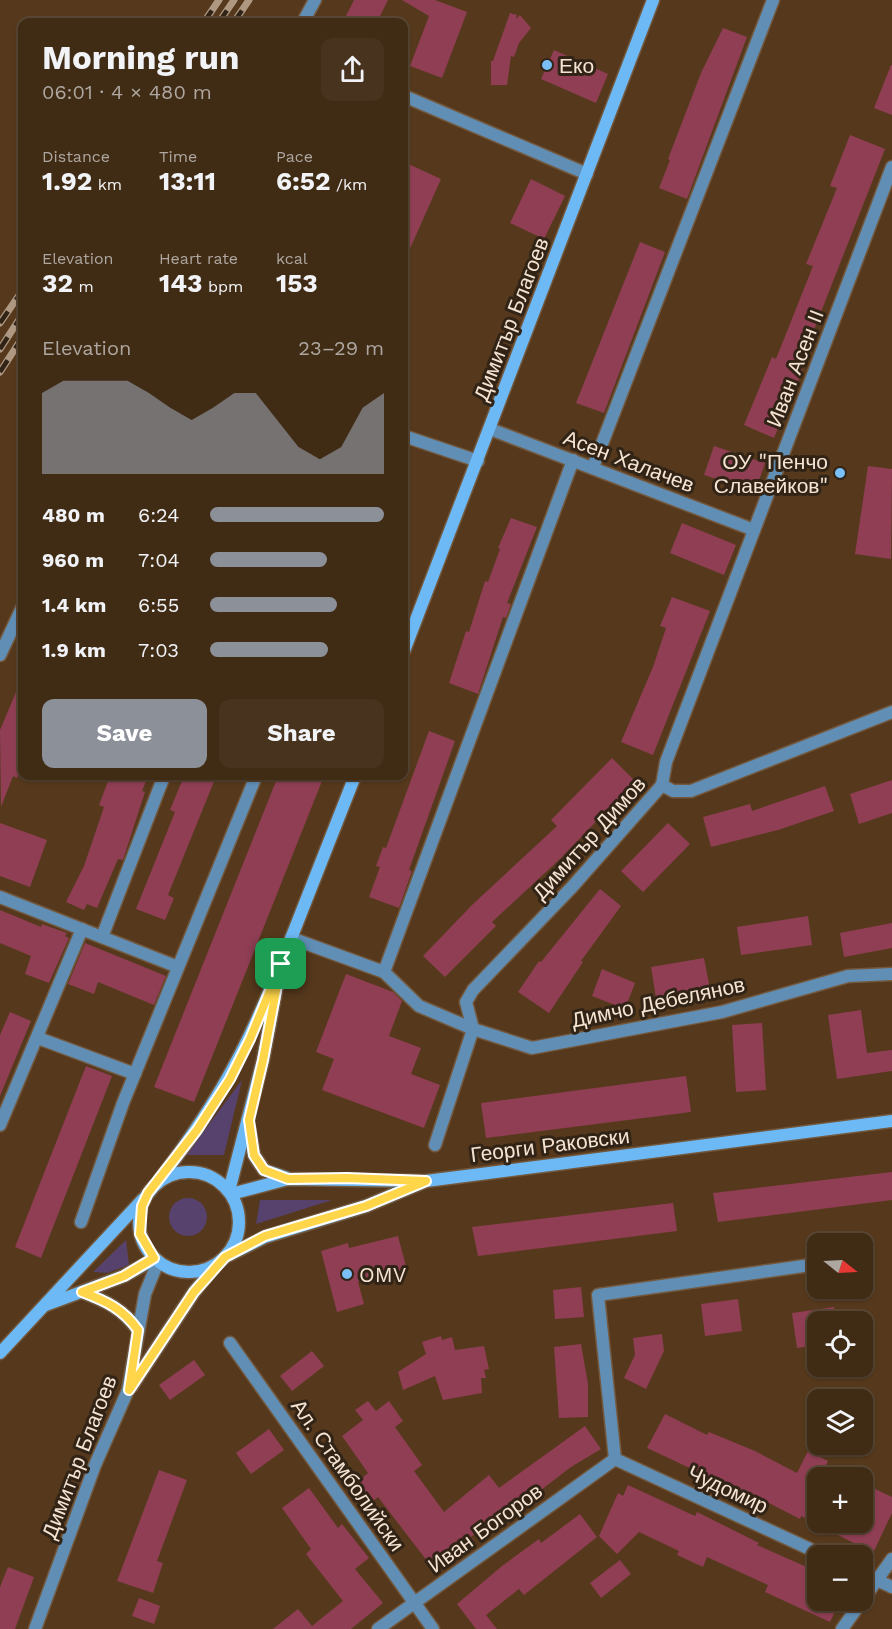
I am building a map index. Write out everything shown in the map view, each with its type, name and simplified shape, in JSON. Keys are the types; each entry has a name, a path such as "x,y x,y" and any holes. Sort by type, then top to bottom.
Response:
{"street":[{"path":"305,18 315,0"},
{"name":"Димитър Благоев","path":"408,641 653,0"},
{"path":"593,467 773,0"},
{"path":"408,98 587,174"},
{"name":"Иван Асен II","path":"662,785 666,762 892,167"},
{"name":"Асен Халачев","path":"490,429 754,530"},
{"path":"408,437 478,461"},
{"path":"291,938 384,972 573,460"},
{"path":"0,655 18,617"},
{"name":"Димитър Димов","path":"473,1029 466,1002 473,990 572,888 662,785 673,791 691,792 891,716"},
{"path":"102,937 162,780"},
{"path":"81,1222 135,1074 254,780"},
{"path":"0,1353 152,1189 197,1130 230,1079 250,1039 281,964 353,780"},
{"path":"0,897 178,967"},
{"path":"0,1125 82,929"},
{"path":"230,1192 263,1060 281,964"},
{"name":"Димчо Дебелянов","path":"384,972 419,1006 473,1029 532,1048 722,1012 848,976 892,974"},
{"path":"435,1145 473,1029"},
{"path":"38,1038 135,1074"},
{"path":"249,1120 254,1155 264,1170 288,1179"},
{"name":"Георги Раковски","path":"221,1261 265,1236 366,1206 426,1181 892,1121"},
{"path":"129,1390 194,1292 221,1261 232,1248 239,1227 239,1215 230,1192 209,1176 185,1172 169,1176 152,1189 139,1220 140,1234 156,1260 172,1269 187,1273 202,1271 221,1261"},
{"path":"230,1192 288,1179 347,1178 426,1181"},
{"path":"42,1306 124,1276 156,1260"},
{"name":"Димитър Благоев","path":"35,1629 95,1465 129,1390 145,1294 156,1260"},
{"path":"615,1459 598,1295 807,1266"},
{"path":"82,1292 110,1302 129,1317 138,1330"},
{"name":"Ал. Стамболийски","path":"230,1343 433,1629"},
{"name":"Чудомир","path":"615,1459 807,1548"},
{"name":"Иван Богоров","path":"378,1629 615,1459"},
{"path":"842,1629 892,1559"},
{"path":"873,1578 892,1587"}],"shaded area":[{"path":"242,1080 224,1155 186,1155"},
{"path":"188,1198 202,1203 207,1217 202,1231 188,1236 174,1231 169,1217 174,1203"},
{"path":"260,1200 332,1200 256,1224"},
{"path":"126,1240 129,1265 107,1273 93,1272"}],"building":[{"path":"354,0 388,0 379,18 345,18"},
{"path":"402,0 435,0 467,12 442,78 410,66 429,16"},
{"path":"510,13 517,15 516,19 520,15 531,28 519,43 514,57 511,56 507,85 491,85 491,61 493,61"},
{"path":"723,28 747,37 687,199 659,188 701,73"},
{"path":"554,50 608,74 596,103 541,79"},
{"path":"892,65 892,115 874,108"},
{"path":"850,135 885,149 799,368 803,370 774,438 744,425 772,357 776,359 813,266 806,264 837,188 830,186"},
{"path":"408,164 441,179 408,253"},
{"path":"531,179 565,196 544,239 510,223"},
{"path":"640,242 665,252 604,413 576,403"},
{"path":"714,446 765,463 755,492 704,475"},
{"path":"868,466 892,469 891,559 855,554"},
{"path":"511,518 537,527 507,603 511,604 506,618 503,617 478,694 449,683 466,631 469,632 485,581 488,582 500,549 498,548"},
{"path":"682,523 736,545 724,575 670,553"},
{"path":"672,597 710,611 653,755 621,742 653,667 666,628 660,626"},
{"path":"18,687 18,775 17,778 13,776 1,807 0,730"},
{"path":"429,731 455,741 409,870 412,871 399,908 369,897 380,867 376,866 383,847 386,848"},
{"path":"612,758 635,781 561,858 492,922 496,926 445,977 423,956 472,905 557,826 551,820"},
{"path":"108,780 146,780 142,791 145,792 123,860 118,859 97,908 87,904 84,910 66,902 84,866 104,807 99,805"},
{"path":"182,780 215,780 168,895 174,898 165,920 136,909 175,812 170,810"},
{"path":"276,780 322,780 194,1102 154,1087"},
{"path":"892,780 892,813 859,824 850,794"},
{"path":"825,786 834,811 778,830 711,847 703,817 750,804 752,811"},
{"path":"0,823 47,840 30,887 0,876"},
{"path":"668,823 690,844 643,892 621,871"},
{"path":"600,889 621,906 581,961 583,962 549,1013 518,992 539,961 541,962"},
{"path":"0,910 41,927 42,924 67,933 65,936 69,938 49,983 25,974 31,956 0,943"},
{"path":"808,916 812,945 741,955 737,927"},
{"path":"892,923 892,948 844,957 840,933"},
{"path":"85,943 166,976 154,1005 98,982 94,994 68,984"},
{"path":"704,958 710,989 656,998 651,967"},
{"path":"602,969 635,983 625,1009 592,996"},
{"path":"346,974 393,992 402,1001 389,1036 421,1048 411,1074 440,1085 424,1128 322,1090 334,1059 316,1052"},
{"path":"861,1010 867,1053 892,1050 892,1071 837,1079 828,1015"},
{"path":"10,1012 31,1021 0,1096 0,1035"},
{"path":"762,1023 766,1090 736,1092 732,1025"},
{"path":"86,1066 112,1076 41,1258 15,1247"},
{"path":"686,1076 691,1112 486,1138 481,1103"},
{"path":"892,1172 892,1200 718,1222 713,1193"},
{"path":"673,1203 677,1231 478,1256 472,1227"},
{"path":"398,1236 407,1270 358,1282 364,1304 337,1312 321,1251 348,1243 349,1248"},
{"path":"581,1287 584,1317 555,1319 553,1290"},
{"path":"738,1299 742,1331 705,1336 701,1304"},
{"path":"834,1307 835,1311 807,1311 807,1347 797,1348 792,1313"},
{"path":"662,1334 664,1351 646,1389 624,1378 635,1355 633,1338"},
{"path":"441,1336 442,1340 452,1337 455,1350 484,1346 489,1369 484,1370 486,1378 481,1378 482,1393 443,1400 435,1376 403,1390 398,1372 426,1354 422,1342"},
{"path":"581,1344 588,1384 588,1417 559,1418 554,1347"},
{"path":"312,1351 324,1366 292,1391 280,1376"},
{"path":"194,1360 205,1375 170,1400 159,1385"},
{"path":"368,1401 376,1411 389,1401 403,1421 395,1427 422,1465 414,1471 444,1512 489,1475 499,1488 585,1426 601,1449 571,1467 524,1503 520,1497 471,1537 474,1540 434,1570 378,1497 368,1505 354,1485 368,1473 342,1436 363,1420 355,1410"},
{"path":"665,1414 707,1435 709,1432 755,1451 797,1473 807,1453 807,1455 816,1455 828,1461 826,1465 830,1467 807,1467 807,1519 801,1516 800,1519 647,1448"},
{"path":"269,1429 284,1450 251,1474 236,1453"},
{"path":"159,1470 187,1480 157,1561 163,1563 153,1593 117,1581"},
{"path":"628,1485 695,1516 697,1512 759,1543 757,1545 807,1567 807,1611 835,1611 830,1622 765,1592 768,1585 707,1557 703,1567 677,1555 679,1551 639,1532 617,1554 599,1536 618,1493 623,1496"},
{"path":"309,1488 338,1528 342,1524 369,1558 355,1569 383,1603 351,1629 273,1629 298,1609 312,1626 343,1601 306,1554 311,1549 282,1508"},
{"path":"873,1488 892,1497 892,1513 873,1553 873,1545 857,1545 834,1533 873,1533"},
{"path":"580,1514 597,1537 524,1595 519,1589 486,1615 497,1629 476,1629 457,1604 502,1566 539,1539 541,1543"},
{"path":"620,1560 631,1574 601,1598 590,1583"},
{"path":"8,1567 34,1577 15,1629 0,1629 0,1587"},
{"path":"139,1598 160,1606 154,1624 132,1616"}],"railway":[{"path":"207,18 219,0"},
{"path":"222,18 234,0"},
{"path":"237,18 249,0"},
{"path":"0,323 18,297"},
{"path":"0,349 18,321"},
{"path":"0,372 18,344"}],"place":[{"name":"Еко","path":"547,65"},
{"name":"ОУ \"Пенчо Славейков\"","path":"840,473"},
{"name":"OMV","path":"347,1274"}],"route":[{"path":"281,964 249,1120 254,1155 264,1170 288,1179 347,1178 426,1181 366,1206 265,1236 225,1257 194,1292 129,1390 138,1330 129,1317 110,1302 82,1292 139,1269 154,1258 140,1234 139,1220 142,1206 148,1193 197,1130 230,1079 250,1039 281,964"}]}
